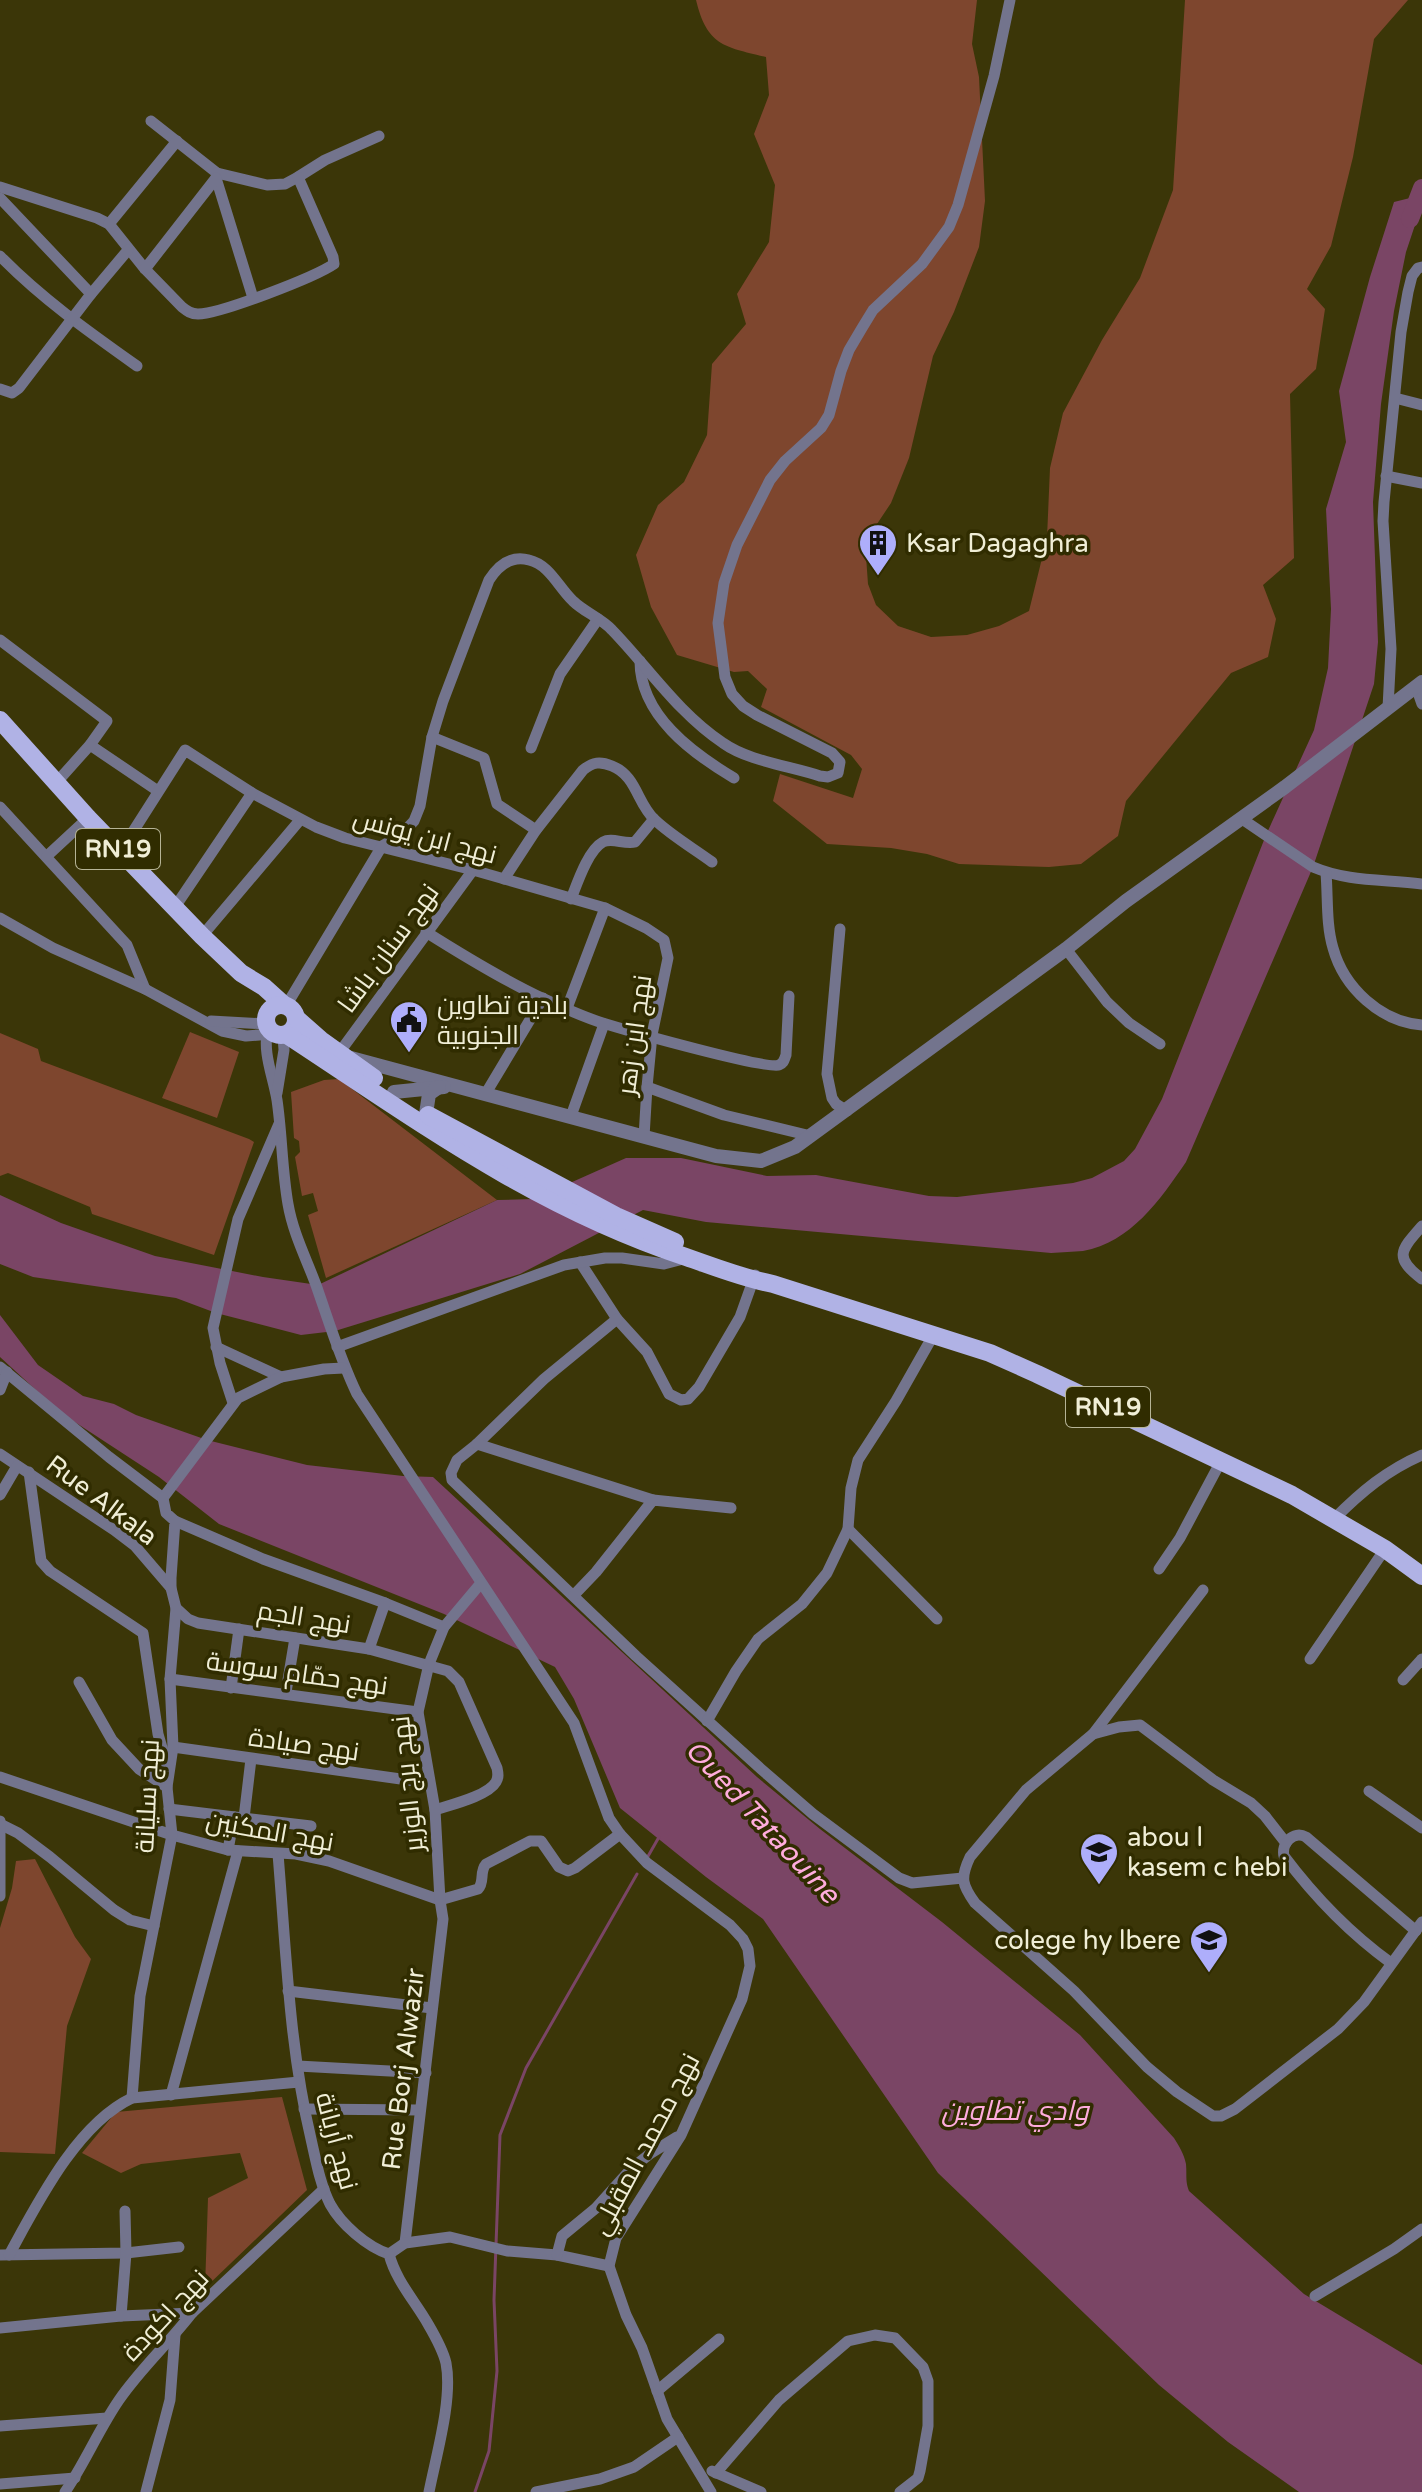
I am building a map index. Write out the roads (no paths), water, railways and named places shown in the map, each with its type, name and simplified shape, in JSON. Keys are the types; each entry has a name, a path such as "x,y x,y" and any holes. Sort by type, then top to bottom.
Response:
{"main road":[{"name":"RN19","path":"0,722 202,936 241,973 264,987 278,1024 547,1200 612,1231 670,1246 773,1284 990,1353 1292,1495 1385,1549 1422,1576"},
{"name":"RN19","path":"278,1024 341,1054 391,1096"},
{"name":"RN19","path":"670,1246 688,1258 754,1277"}],"street":[{"path":"276,1098 268,1063 278,1024 382,846 401,835 414,821 443,701 479,605 496,569 507,562 521,558 549,571 575,604 609,626 679,706 724,744 737,751 820,776 838,773 840,762 832,753 757,715 732,694 725,677 718,623 724,583 737,545 770,480 785,461 821,428 829,415 849,350 873,310 922,264 949,227 994,76 1010,0"},
{"path":"151,121 217,176 253,298"},
{"path":"217,176 277,185 379,136"},
{"path":"109,224 177,141"},
{"path":"145,269 217,176"},
{"path":"0,187 109,224 128,250 182,307 194,314 201,314 253,298 334,264 298,177"},
{"path":"0,198 91,294"},
{"path":"0,389 12,393 19,388 128,250"},
{"path":"0,256 72,319 137,366"},
{"path":"1388,708 1391,649 1383,521 1386,476 1408,292 1412,276 1422,267"},
{"path":"1395,398 1422,405"},
{"path":"1386,476 1422,483"},
{"path":"531,748 560,674 598,619"},
{"path":"0,640 107,721 56,783"},
{"path":"640,660 641,675 649,697 665,724 707,760 734,778"},
{"path":"341,1054 716,1156 761,1161 786,1152 847,1111 1419,685 1422,704"},
{"path":"432,737 484,758 497,804 536,830"},
{"path":"90,745 158,791 120,852"},
{"name":"نهج ابن يونس","path":"158,791 185,750 300,820 345,838 605,908 664,940"},
{"path":"504,879 536,830 583,770 591,763 599,762 628,776 654,819 712,862"},
{"path":"175,907 252,793"},
{"path":"0,807 127,945 145,989"},
{"path":"47,856 88,818"},
{"path":"571,899 589,859 599,846 608,841 635,842 654,819"},
{"path":"1242,819 1326,873 1372,881 1422,884"},
{"path":"202,936 300,820"},
{"name":"نهج سنان باشا","path":"341,1054 473,870"},
{"path":"1326,873 1332,946 1340,967 1357,991 1373,1006 1392,1019 1422,1025"},
{"path":"567,1008 605,908"},
{"path":"0,918 53,948 145,989 206,1021 278,1024"},
{"path":"840,929 827,1074 832,1098 847,1111"},
{"path":"426,932 543,998 604,1024 770,1066 779,1065 786,1055 789,996"},
{"name":"نهج ابن زهر","path":"644,1137 652,1035 668,958 664,940"},
{"path":"1066,949 1107,1002 1129,1023 1160,1044"},
{"path":"486,1093 543,998"},
{"path":"276,1098 284,1050 278,1024"},
{"path":"571,1116 604,1024"},
{"path":"391,1096 460,1086"},
{"path":"431,1122 429,1094 439,1087"},
{"path":"647,1087 724,1115 811,1136"},
{"name":"نهج محمد المقبلي","path":"276,1098 288,1205 344,1368 357,1394 574,1723 609,1818 620,1834 647,1863 730,1925 748,1949 750,1966 742,1999 681,2135 620,2231 609,2266 667,2419 711,2492"},
{"path":"233,1403 213,1328 238,1219 279,1123"},
{"path":"1422,1226 1404,1247 1402,1256 1409,1268 1422,1279"},
{"path":"337,1347 541,1273 580,1262 622,1258 664,1264 688,1258"},
{"path":"580,1262 617,1319 647,1352 674,1398 688,1399 696,1393 740,1317 754,1277"},
{"path":"617,1319 544,1379 453,1465 452,1480 636,1656 813,1814 899,1878 912,1883 963,1878"},
{"path":"707,1721 758,1639 802,1604 827,1573 848,1529 851,1488 858,1460 934,1334"},
{"path":"216,1347 281,1377"},
{"path":"344,1368 281,1377 246,1393 233,1403 164,1496 166,1513 175,1521 263,1559 446,1623"},
{"path":"3,1370 109,1457 164,1496"},
{"path":"0,1390 3,1370"},
{"path":"477,1444 653,1500 731,1508"},
{"name":"Rue Alkala","path":"0,1454 135,1546 171,1588"},
{"path":"1334,1519 1361,1491 1385,1474 1422,1455"},
{"path":"1159,1569 1186,1527 1221,1461"},
{"path":"0,1495 17,1466"},
{"path":"29,1472 41,1561 50,1571 143,1633 158,1734 168,1769"},
{"path":"574,1595 653,1500"},
{"name":"نهج سليانة","path":"132,2098 140,1996 172,1835 167,1787 173,1747 170,1679 176,1608 171,1588 175,1521"},
{"path":"848,1529 937,1619"},
{"path":"1310,1659 1385,1549"},
{"name":"نهج برج الوزير","path":"440,1900 435,1810 418,1712 429,1664 446,1623 481,1583"},
{"path":"1203,1590 1093,1734 1026,1790 970,1857 964,1870 965,1889 975,1903 1074,1991 1147,2067 1213,2116 1221,2116 1235,2109 1338,2029 1364,2002 1419,1926 1309,1839 1297,1834 1286,1843 1284,1856 1331,1911 1391,1963"},
{"path":"369,1649 385,1603"},
{"name":"نهج الجم","path":"176,1608 198,1623 369,1649 429,1664"},
{"path":"231,1688 239,1629"},
{"path":"286,1692 295,1638"},
{"path":"1403,1680 1422,1659"},
{"path":"429,1664 448,1671 459,1682 498,1776 496,1783 482,1792 435,1810"},
{"name":"نهج حمّام سوسة","path":"170,1679 286,1692 418,1712"},
{"path":"79,1682 112,1740 139,1769 167,1787"},
{"path":"1093,1734 1140,1725 1213,1780 1251,1803 1286,1843"},
{"name":"نهج صيادة","path":"173,1747 429,1783"},
{"path":"171,2095 233,1850 251,1759"},
{"name":"نهج المكنين","path":"0,1777 172,1835 233,1850 296,1854 329,1861 440,1900"},
{"path":"1369,1791 1422,1828"},
{"path":"169,1809 311,1826"},
{"path":"0,1817 0,1896"},
{"path":"0,1824 18,1833 50,1857 114,1910 130,1920 154,1926"},
{"path":"440,1900 478,1889 486,1864 530,1841 541,1841 559,1867 568,1871 620,1834"},
{"name":"نهج أريانة","path":"278,1854 288,1991 299,2082 324,2189 341,2220 362,2239 389,2254"},
{"name":"Rue Borj Alwazir","path":"405,2243 443,1926 440,1900"},
{"path":"288,1991 432,2008"},
{"path":"298,2066 426,2073"},
{"path":"5,2255 68,2158 105,2114 132,2098 299,2082"},
{"path":"304,2109 419,2110"},
{"path":"557,2255 562,2236 596,2208 632,2168 681,2135"},
{"name":"نهج اكودة","path":"65,2492 107,2418 141,2371 192,2313 324,2189"},
{"path":"121,2316 126,2253 125,2211"},
{"path":"1315,2296 1422,2229"},
{"path":"429,2492 447,2393 445,2360 428,2323 392,2266 389,2254 405,2243 459,2237 507,2251 557,2255 609,2266"},
{"path":"5,2255 126,2253 179,2247"},
{"path":"0,2328 121,2316 192,2313"},
{"path":"146,2492 170,2400 175,2335"},
{"path":"716,2473 779,2400 848,2341 875,2335 895,2338 923,2367 928,2381 928,2426 920,2471 918,2478 900,2492"},
{"path":"657,2391 719,2339"},
{"path":"0,2426 107,2418"},
{"path":"536,2492 600,2479 634,2467 678,2437"},
{"path":"697,2465 761,2492"},
{"path":"0,2484 75,2478"}],"water":[{"path":"1422,195 1394,311 1381,404 1373,502 1378,642 1374,684 1313,867 1186,1162 1166,1191 1130,1229 1100,1246 1083,1251 1051,1253 706,1222 643,1210 520,1274 335,1331 301,1335 216,1313 176,1298 33,1277 0,1264 0,1195 61,1223 155,1256 318,1285 497,1200 534,1199 626,1158 681,1158 767,1176 816,1175 929,1196 957,1197 1073,1183 1092,1178 1124,1161 1135,1149 1162,1099 1266,835 1314,730 1328,668 1331,609 1326,509 1346,442 1339,391 1394,202"},
{"name":"وادي تطاوين","path":"0,1315 38,1365 83,1396 114,1404 207,1440 307,1465 433,1477 757,1777 1080,2035 1174,2138 1185,2160 1189,2191 1304,2294 1422,2365 1422,2492 1299,2492 1228,2442 1159,2385 938,2173 763,1919 620,1808 574,1699 555,1667 444,1614 219,1524 159,1477 61,1413 0,1357"}],"waterway":[{"path":"1410,219 1422,188"},
{"path":"647,1858 659,1837"},
{"path":"475,2492 489,2451 497,2371 494,2300 500,2135 526,2068 637,1874"}],"place":[{"name":"Ksar Dagaghra","path":"878,577"},
{"name":"بلدية تطاوين الجنوبية","path":"409,1054"},
{"name":"abou l kasem c hebi","path":"1099,1886"},
{"name":"colege hy lbere","path":"1209,1974"}],"water label":[{"name":"Oued Tataouine","path":"763,1821"}]}
